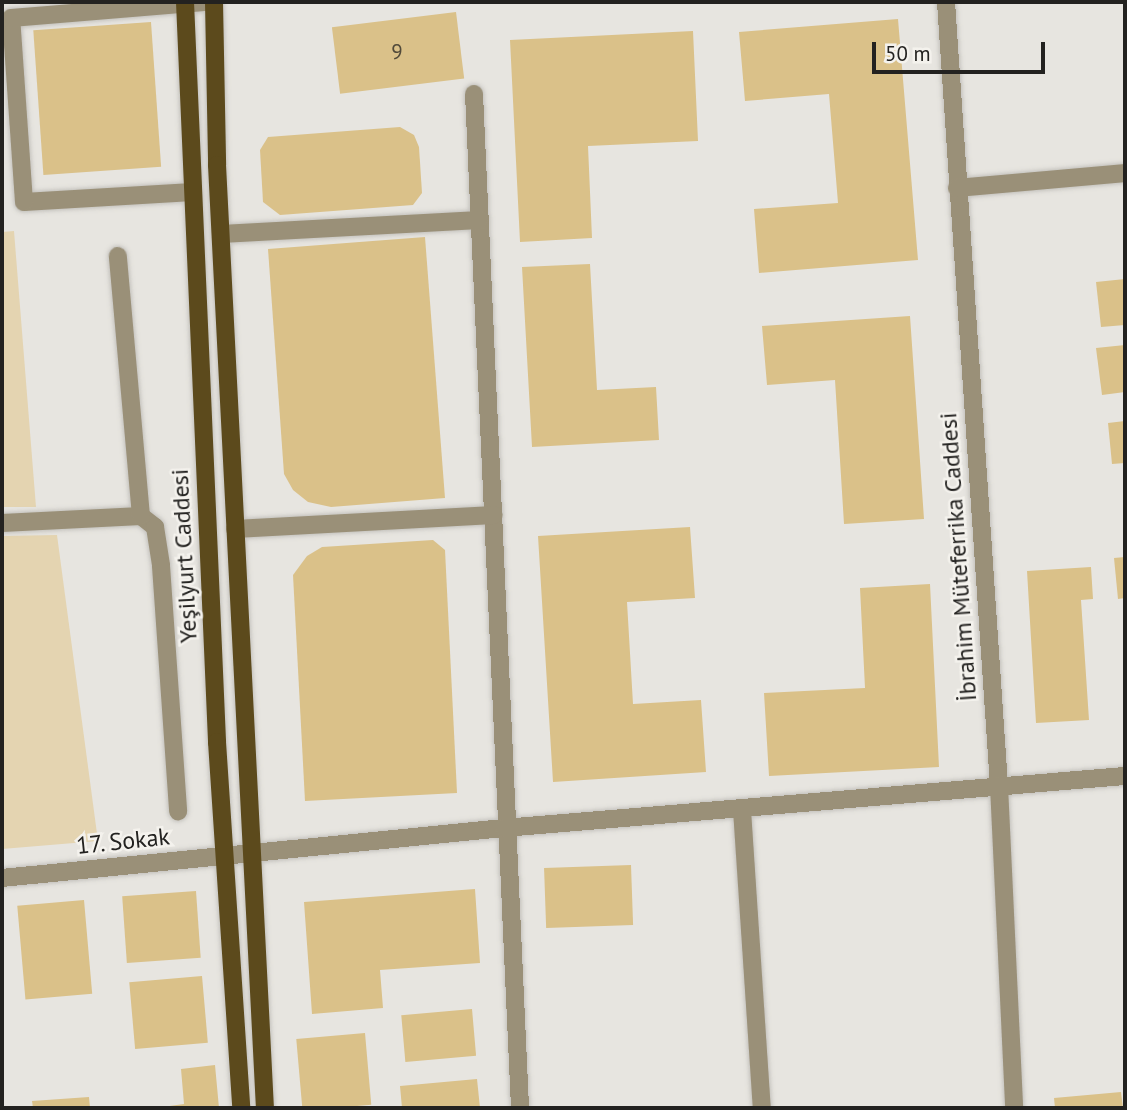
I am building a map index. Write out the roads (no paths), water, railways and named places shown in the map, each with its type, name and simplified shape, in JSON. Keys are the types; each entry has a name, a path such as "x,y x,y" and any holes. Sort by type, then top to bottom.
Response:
{"main road":[{"name":"Yeşilyurt Caddesi","path":"214,2 234,530 249,853 265,1108"},
{"name":"Yeşilyurt Caddesi","path":"185,3 192,192 241,1108"}],"street":[{"path":"192,192 24,202 11,18 204,2"},
{"name":"İbrahim Müteferrika Caddesi","path":"946,2 999,786 1014,1108"},
{"path":"474,94 494,515 504,828 520,1108"},
{"path":"957,188 1125,173"},
{"path":"221,234 480,220"},
{"path":"118,256 141,516"},
{"path":"234,530 494,515"},
{"path":"2,523 141,516 155,527 161,566 178,811"},
{"name":"17. Sokak","path":"2,878 504,828 1125,776"},
{"path":"743,810 762,1108"}]}
